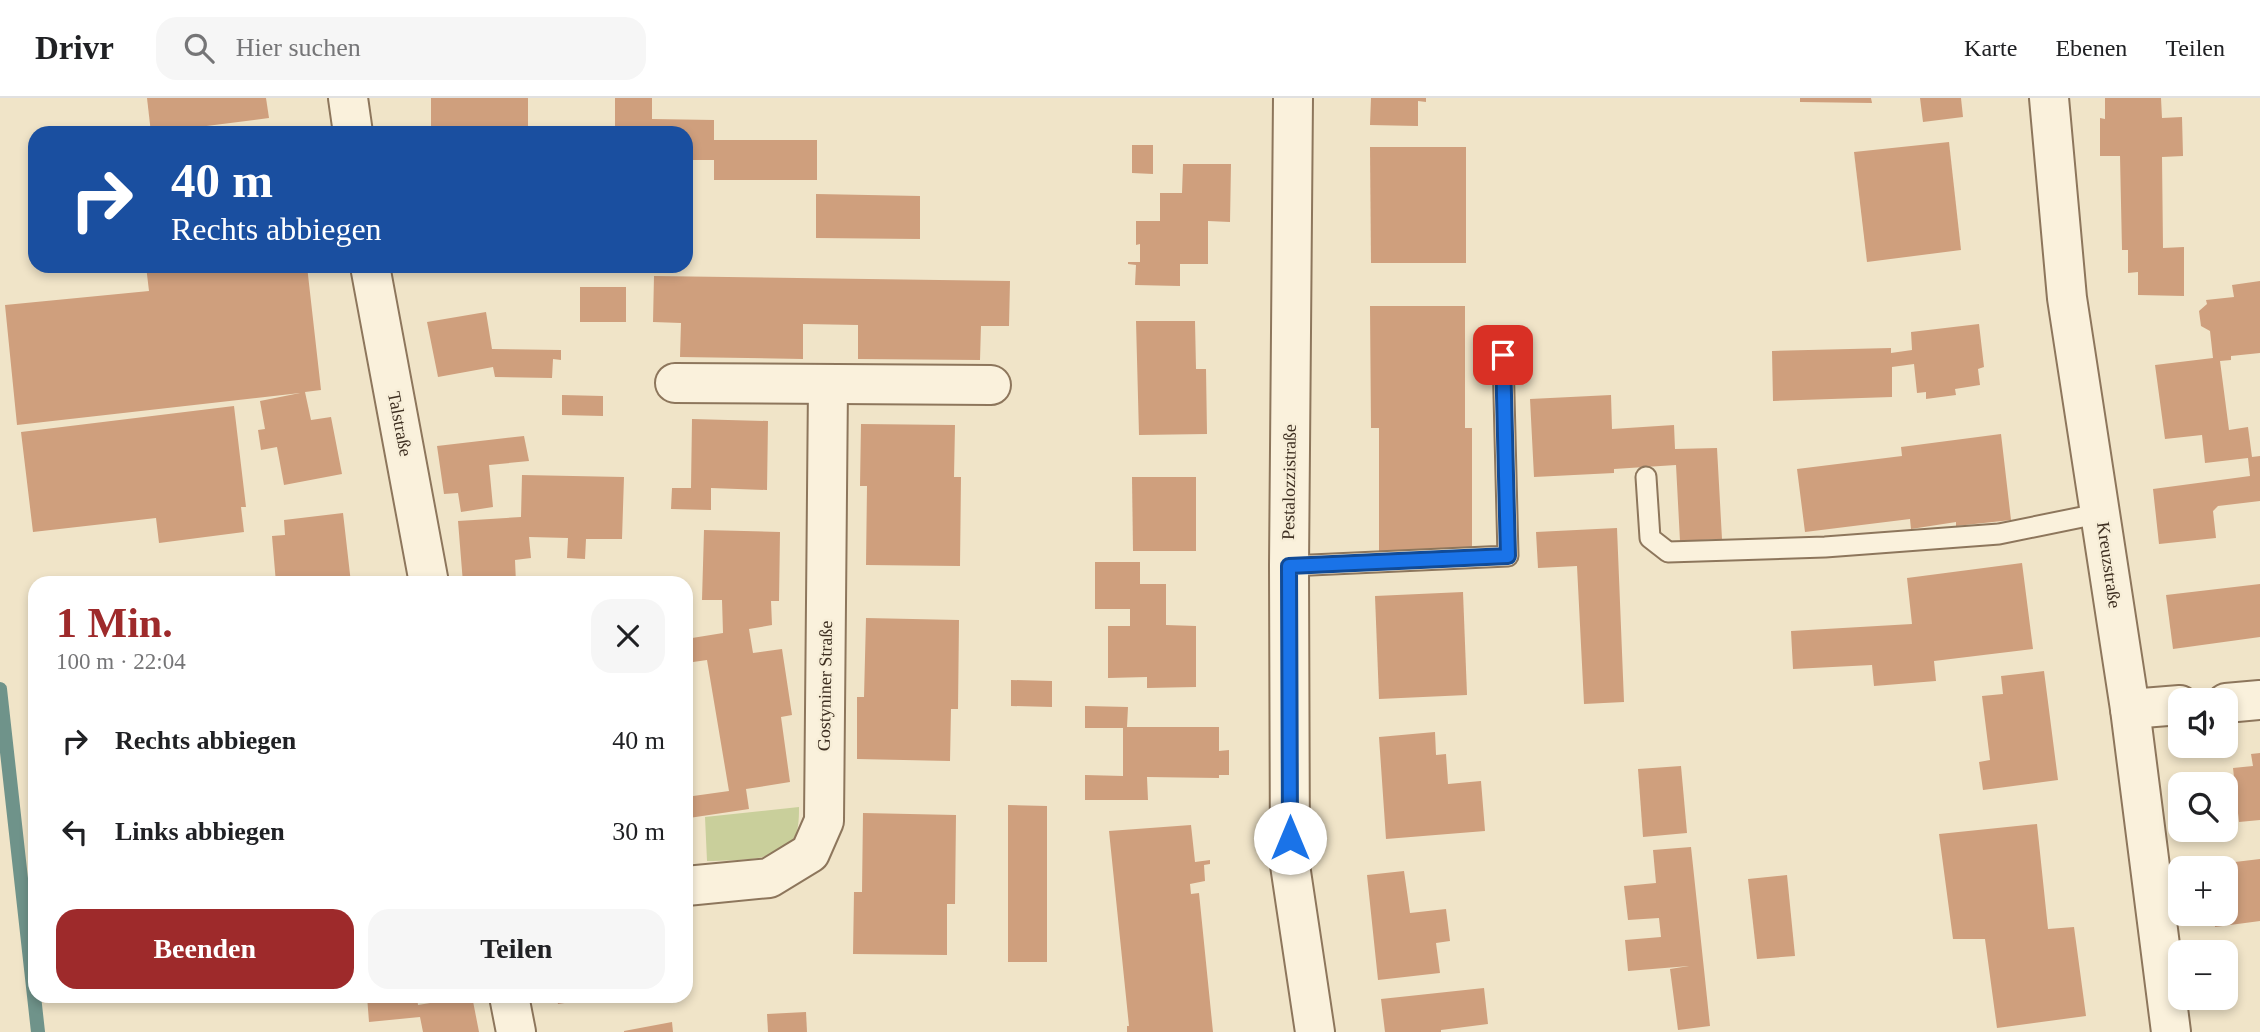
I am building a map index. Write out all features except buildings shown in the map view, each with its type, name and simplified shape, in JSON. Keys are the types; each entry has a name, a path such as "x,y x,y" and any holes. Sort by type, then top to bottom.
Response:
{"street":[{"path":"348,98 352,126"},
{"name":"Pestalozzistraße","path":"1293,98 1289,566 1290,865 1315,1032"},
{"name":"Kreuzstraße","path":"2049,98 2067,298 2130,709 2171,1032"},
{"name":"Talstraße","path":"371,273 428,576"},
{"path":"675,383 991,385"},
{"name":"Gostyniner Straße","path":"693,885 769,878 810,853 824,821 828,385"},
{"path":"2238,701 2260,700"},
{"path":"2130,709 2168,706"},
{"path":"510,1003 516,1032"}],"lane":[{"path":"1289,566 1508,556 1503,355"},
{"path":"1646,478 1650,538 1668,552 1825,547 1999,534 2102,513"}],"green space":[{"path":"799,807 795,837 781,851 750,859 707,861 705,817"}],"waterway":[{"path":"0,689 28,942"},
{"path":"35,1003 38,1032"}],"route":[{"path":"1290,838 1289,566 1508,556 1503,355"}]}
